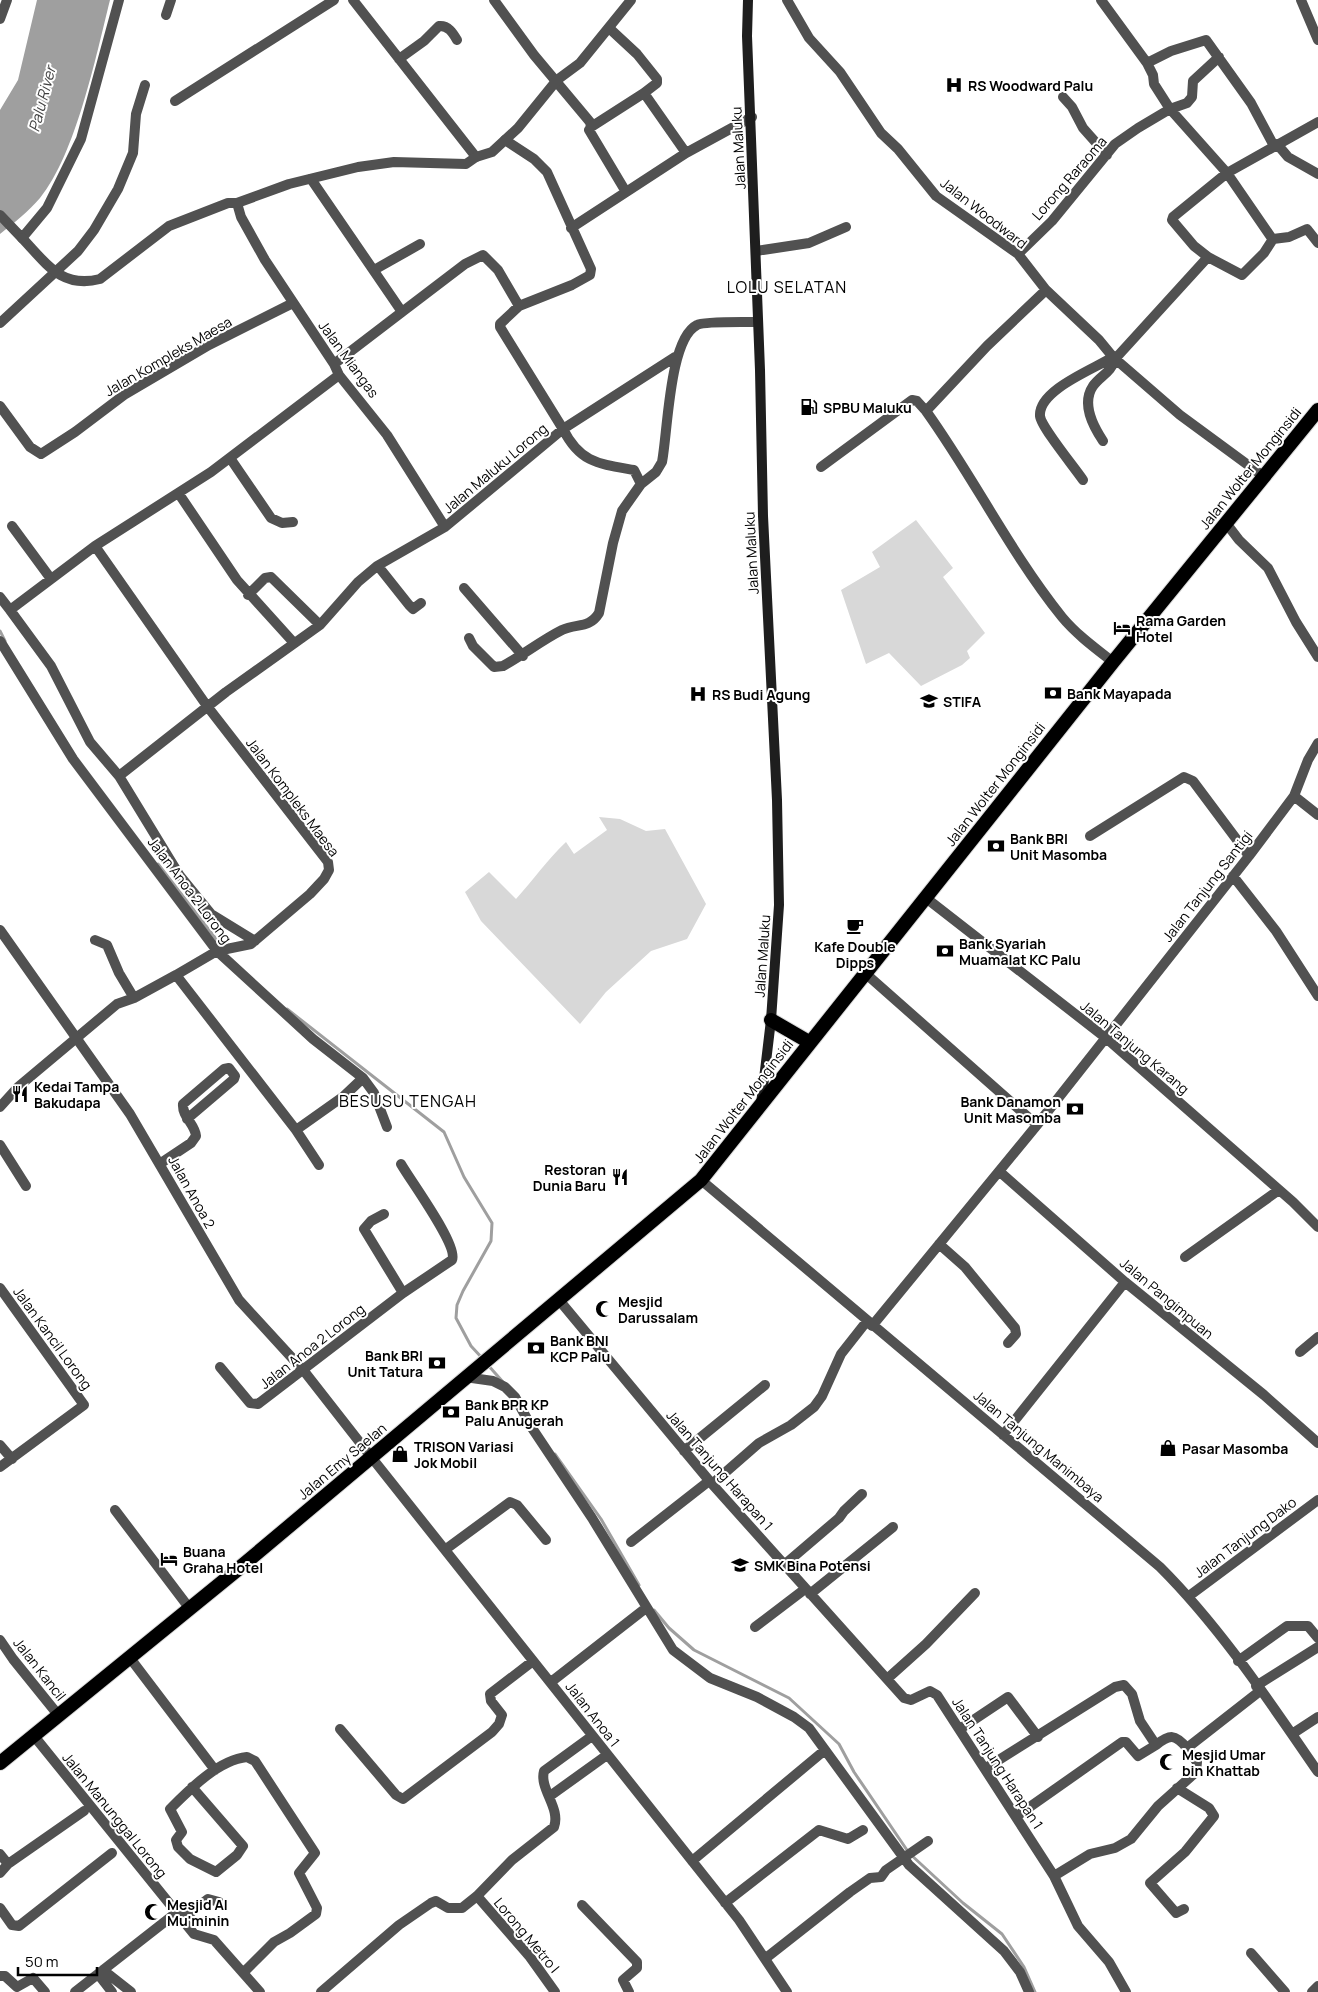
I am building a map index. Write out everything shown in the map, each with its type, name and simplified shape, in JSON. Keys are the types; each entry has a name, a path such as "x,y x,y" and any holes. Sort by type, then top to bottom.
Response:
{"highway":[{"name":"Jalan Wolter Monginsidi","path":"701,1180 1113,662 1318,410"},
{"path":"772,1020 809,1042"},
{"name":"Jalan Emy Saelan","path":"0,1764 372,1458 701,1180"}],"main road":[{"name":"Jalan Maluku","path":"748,0 747,36 752,116 763,516 778,809 778,936 772,1020 761,1104"}],"street":[{"path":"0,19 7,0"},
{"path":"18,234 47,208 82,139 119,0"},
{"path":"166,15 171,0"},
{"path":"174,101 334,0"},
{"path":"353,0 476,157"},
{"path":"494,0 592,127 590,130 626,192"},
{"path":"0,215 56,273 77,282 100,279 169,226 228,203 237,204 268,190 358,167 394,162 466,164 476,157 492,152 518,128 557,80 580,63 631,0"},
{"name":"Jalan Woodward","path":"787,0 809,38 840,72 881,133 898,149 936,196 1018,254 1046,290 1099,340 1114,358 1180,415 1263,476"},
{"path":"1101,0 1147,63 1153,74 1154,84 1170,109 1227,173 1273,239"},
{"path":"1300,0 1318,40"},
{"path":"399,59 424,41 439,26 443,25 452,31 457,40"},
{"path":"592,127 644,93 656,83 657,79 637,54 609,28"},
{"path":"1147,63 1171,51 1204,39 1251,103 1275,145 1288,157 1318,174"},
{"name":"Lorong Raraoma","path":"1018,254 1052,221 1115,144 1170,109 1190,100 1193,81 1219,58"},
{"path":"0,323 56,273 78,251 94,230 118,189 133,153 136,114 145,85"},
{"path":"644,93 686,153"},
{"path":"1063,97 1072,107 1083,128 1107,155"},
{"path":"571,228 686,153 752,116"},
{"path":"1273,239 1264,253 1242,274 1208,257 1187,239 1172,220 1176,214 1227,173 1318,122"},
{"path":"505,140 534,159 547,172 571,228 592,269 590,275 572,285 519,306 500,324 500,327 563,429 675,358"},
{"path":"311,179 402,312"},
{"name":"Jalan Miangas","path":"237,204 241,217 265,260 334,364 339,375 387,435 445,527"},
{"path":"756,250 809,243 846,227"},
{"path":"1273,239 1289,237 1307,229 1318,244"},
{"path":"374,270 420,244"},
{"path":"334,364 465,264 483,255 498,270 519,306"},
{"path":"1083,480 1046,430 1040,417 1041,406 1053,390 1114,358 1208,257"},
{"path":"926,411 988,346 1046,290"},
{"name":"Jalan Kompleks Maesa","path":"0,406 30,447 41,454 75,432 124,395 208,345 293,303"},
{"path":"469,638 473,646 494,667 503,666 563,630 587,626 594,620 599,613 613,543 622,511 641,484 658,469 666,441 675,358 684,336 697,324 758,322"},
{"path":"1103,441 1091,419 1088,399 1094,386 1111,370 1114,358"},
{"path":"10,610 95,546 179,494 230,458 339,375"},
{"path":"821,468 912,400 917,401 965,467 1004,536 1062,617 1113,662"},
{"name":"Jalan Maluku Lorong","path":"294,643 320,626 358,582 378,566 445,527 563,429 576,452 593,461 634,470 658,469"},
{"path":"230,458 271,518 282,523 292,522"},
{"path":"634,470 641,484"},
{"path":"119,776 207,706 294,643 248,594 222,561 179,494"},
{"path":"1226,523 1268,568 1296,622 1318,657"},
{"path":"12,526 51,579"},
{"name":"Jalan Kompleks Maesa","path":"95,546 207,706 328,862 329,870 324,879 310,894 253,942"},
{"path":"378,566 413,609 421,603"},
{"path":"248,594 265,578 271,577 320,626"},
{"path":"464,588 522,656"},
{"path":"0,597 51,666 90,742 119,776 180,876 211,914 253,942"},
{"name":"Jalan Anoa 2 Lorong","path":"0,641 3,652 73,759 217,951 313,1039 363,1078 374,1093 387,1127"},
{"name":"Jalan Tanjung Santigi","path":"1106,1038 1294,796 1308,760 1318,743"},
{"path":"1090,836 1184,777 1193,781 1249,856"},
{"path":"1294,796 1318,816"},
{"path":"1233,876 1276,931 1316,989"},
{"name":"Jalan Tanjung Karang","path":"926,898 1106,1038 1279,1190 1318,1227"},
{"name":"Jalan Anoa 2","path":"0,930 130,1114 161,1163 215,1263 239,1300 304,1371 372,1458"},
{"path":"95,940 107,945 119,973 134,998"},
{"path":"1,1103 76,1037 117,1004 134,998 217,951 253,942"},
{"path":"865,973 1037,1125"},
{"path":"176,975 296,1130 319,1165"},
{"path":"631,1542 711,1483 759,1443 791,1425 814,1407 822,1396 841,1354 1000,1172 1106,1038"},
{"path":"161,1163 195,1139 195,1130 187,1119 183,1112 183,1104 224,1069 229,1068 235,1078 187,1119"},
{"path":"296,1130 344,1096 363,1078"},
{"path":"0,1145 26,1186"},
{"name":"Jalan Anoa 2 Lorong","path":"220,1367 254,1406 264,1402 403,1293 452,1260 454,1256 439,1223 401,1164"},
{"name":"Jalan Pangimpuan","path":"1000,1172 1126,1282 1264,1395 1318,1443"},
{"name":"Jalan Tanjung Manimbaya","path":"701,1180 1123,1534 1189,1596 1318,1772"},
{"path":"1185,1257 1279,1190"},
{"path":"384,1214 371,1221 364,1229 403,1293"},
{"path":"939,1244 965,1267 1015,1328 1016,1334 1008,1343"},
{"path":"1003,1435 1126,1282"},
{"name":"Jalan Kancil Lorong","path":"0,1288 84,1405 0,1467"},
{"name":"Jalan Tanjung Harapan 1","path":"560,1300 711,1483 906,1700 911,1700 926,1692 934,1692 986,1768 1054,1876 1078,1926 1109,1962 1126,1992"},
{"path":"1300,1352 1318,1337"},
{"path":"468,1375 493,1381 512,1393 532,1428 592,1518 646,1608 677,1654 718,1682 757,1697 794,1717 809,1728 913,1869 1011,1959 1029,1992"},
{"path":"684,1451 765,1385"},
{"path":"0,1445 12,1459"},
{"name":"Jalan Anoa 1","path":"372,1458 725,1903 766,1958 787,1992"},
{"path":"784,1565 839,1518 862,1494"},
{"name":"Jalan Tanjung Dako","path":"1189,1596 1318,1500"},
{"path":"446,1549 510,1502 517,1506 546,1540"},
{"path":"115,1510 190,1609"},
{"path":"755,1627 808,1591 893,1527"},
{"path":"887,1679 926,1644 975,1593"},
{"path":"551,1682 646,1608"},
{"path":"1238,1661 1290,1625 1308,1626 1318,1638"},
{"name":"Jalan Kancil","path":"0,1640 59,1716"},
{"path":"1187,1748 1258,1688 1318,1647"},
{"path":"130,1658 215,1770"},
{"path":"340,1729 396,1795 402,1799 492,1732 499,1724 502,1715 491,1701 490,1694 533,1661"},
{"path":"986,1768 1115,1687 1124,1684 1132,1694 1140,1721 1156,1744"},
{"path":"960,1729 1008,1697 1038,1737"},
{"path":"1292,1734 1318,1717"},
{"name":"Jalan Manunggal Lorong","path":"34,1736 194,1934 214,1940 260,1992"},
{"path":"321,1992 399,1925 431,1903 436,1900 448,1908 458,1909 477,1896 512,1860 554,1828 556,1822 554,1810 543,1777 544,1771 592,1736"},
{"path":"1017,1816 1122,1742 1126,1742 1138,1756 1167,1737 1178,1737 1197,1762 1196,1772 1147,1818 1131,1839 1115,1848 1090,1854 1054,1876"},
{"path":"692,1861 826,1750"},
{"path":"550,1796 607,1755"},
{"path":"192,1788 243,1846 237,1856 216,1872 190,1859 176,1844 182,1832 170,1809 192,1788 215,1770 242,1757 253,1759 315,1853 299,1873 317,1908 316,1914 274,1942 244,1972"},
{"path":"1177,1788 1209,1808 1214,1816 1185,1852 1150,1883 1176,1913 1184,1909"},
{"path":"0,1874 8,1864 84,1811"},
{"path":"725,1903 819,1830 848,1839 863,1830"},
{"path":"766,1958 850,1892 870,1878 880,1877 886,1870 928,1841"},
{"path":"0,1908 13,1926 18,1926 112,1853"},
{"path":"0,1854 8,1864"},
{"name":"Lorong Metro I","path":"477,1896 530,1957 555,1992"},
{"path":"75,1992 179,1916 208,1899 219,1902"},
{"path":"582,1905 637,1962 637,1968 622,1980 629,1992"},
{"path":"1250,1954 1285,1992"},
{"path":"101,1972 131,1992"},
{"path":"101,1972 112,1992"},
{"path":"0,1976 5,1976 17,1987 33,1978 45,1992"},
{"path":"1312,1992 1318,1986"}],"shaded area":[{"path":"916,520 953,568 943,577 985,633 967,651 970,658 962,665 921,686 889,653 866,664 841,590 880,567 872,552"},
{"path":"599,817 620,819 646,831 665,829 706,904 687,939 651,951 606,992 580,1024 481,921 465,892 489,872 516,899 566,842 574,854 607,830"}],"water":[{"name":"Palu River","path":"37,0 110,0 83,104 64,156 53,179 40,198 0,234 0,110 18,80"}],"waterway":[{"path":"0,631 5,641"},
{"path":"158,864 223,948"},
{"path":"287,1009 444,1132 464,1177 492,1223 491,1241 463,1291 457,1305 456,1318 471,1346 483,1359"},
{"path":"487,1364 503,1382"},
{"path":"555,1454 601,1519 639,1585"},
{"path":"654,1610 669,1628 694,1650 789,1698 839,1744 854,1772 909,1853 963,1903 1002,1934 1024,1967 1035,1992"}],"place":[{"name":"RS Woodward Palu","path":"954,85"},
{"name":"SPBU Maluku","path":"809,407"},
{"name":"Rama Garden Hotel","path":"1122,628"},
{"name":"Bank Mayapada","path":"1053,693"},
{"name":"RS Budi Agung","path":"698,694"},
{"name":"STIFA","path":"929,701"},
{"name":"Bank BRI Unit Masomba","path":"996,846"},
{"name":"Kafe Double Dipps","path":"855,926"},
{"name":"Bank Syariah Muamalat KC Palu","path":"945,951"},
{"name":"Kedai Tampa Bakudapa","path":"20,1094"},
{"name":"Bank Danamon Unit Masomba","path":"1075,1109"},
{"name":"Restoran Dunia Baru","path":"620,1177"},
{"name":"Mesjid Darussalam","path":"604,1309"},
{"name":"Bank BNI KCP Palu","path":"536,1348"},
{"name":"Bank BRI Unit Tatura","path":"437,1363"},
{"name":"Bank BPR KP Palu Anugerah","path":"451,1412"},
{"name":"Pasar Masomba","path":"1168,1448"},
{"name":"TRISON Variasi Jok Mobil","path":"400,1454"},
{"name":"Buana Graha Hotel","path":"169,1559"},
{"name":"SMK Bina Potensi","path":"740,1565"},
{"name":"Mesjid Umar bin Khattab","path":"1168,1762"},
{"name":"Mesjid Al Mu'minin","path":"153,1912"}],"district":[{"name":"LOLU SELATAN","path":"787,287"},
{"name":"BESUSU TENGAH","path":"408,1101"}]}
